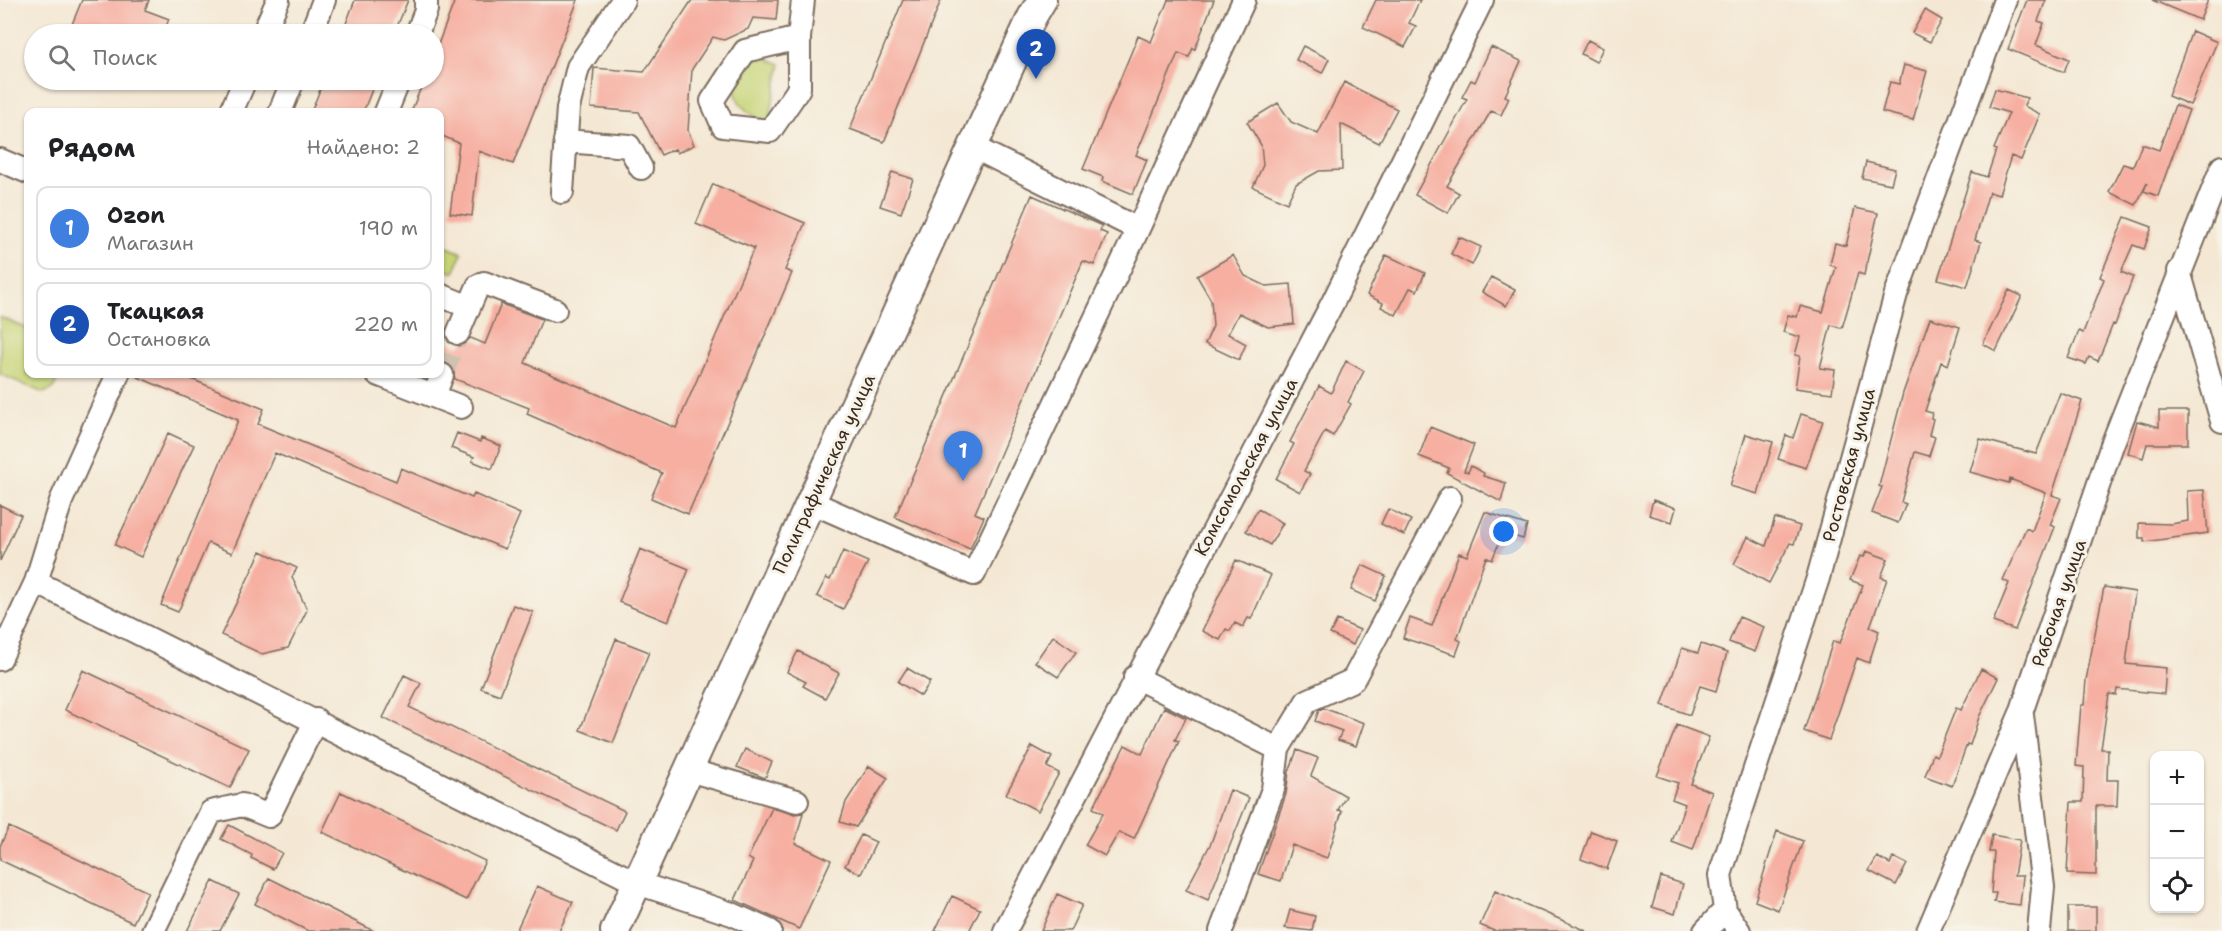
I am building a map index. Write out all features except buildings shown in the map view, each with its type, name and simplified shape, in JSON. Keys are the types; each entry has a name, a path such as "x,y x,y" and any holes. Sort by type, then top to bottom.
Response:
{"main road":[{"name":"Полиграфическая улица","path":"615,931 1036,6"}],"street":[{"path":"267,24 278,0"},
{"path":"315,24 324,0"},
{"path":"421,24 426,10 426,0"},
{"path":"561,192 568,108 578,67 623,0"},
{"path":"799,38 751,47 740,56 712,100 723,126 770,131 799,88 799,38 803,0"},
{"path":"811,502 974,574 1244,0"},
{"name":"Комсомольская улица","path":"1005,931 1135,677 1333,302 1482,0"},
{"name":"Ростовская улица","path":"1739,931 1725,910 1720,875 1818,578 1896,294 2005,0"},
{"path":"233,108 241,90"},
{"path":"282,108 289,90"},
{"path":"388,108 395,90"},
{"path":"566,141 629,146 642,168"},
{"path":"973,147 1138,229"},
{"path":"0,160 24,170"},
{"name":"Рабочая улица","path":"1928,931 2021,713 2112,445 2222,167"},
{"path":"2179,271 2222,421"},
{"path":"458,333 478,286 484,283 555,310"},
{"path":"444,297 469,307"},
{"path":"0,659 36,582 61,501 116,378"},
{"path":"387,378 461,407"},
{"path":"434,396 441,378"},
{"path":"1221,931 1273,789 1278,749 1307,701 1353,680 1450,498"},
{"path":"36,582 316,720 637,884 732,914 770,931"},
{"path":"1135,677 1278,749"},
{"path":"2021,713 2043,887 2040,931"},
{"path":"153,931 211,812 242,805 269,816 316,720"},
{"path":"688,770 797,801"},
{"path":"1705,931 1725,910"}],"green space":[{"path":"766,58 781,64 768,124 742,106 735,91 738,72 743,60"},
{"path":"444,246 462,253 454,273 444,269"},
{"path":"0,317 24,327 24,378 58,378 53,389 43,393 0,374"}],"tunnel":[{"path":"444,370 458,333"}],"place":[{"name":"Ткацкая","path":"1036,79"},
{"name":"Ozon","path":"963,481"}]}
